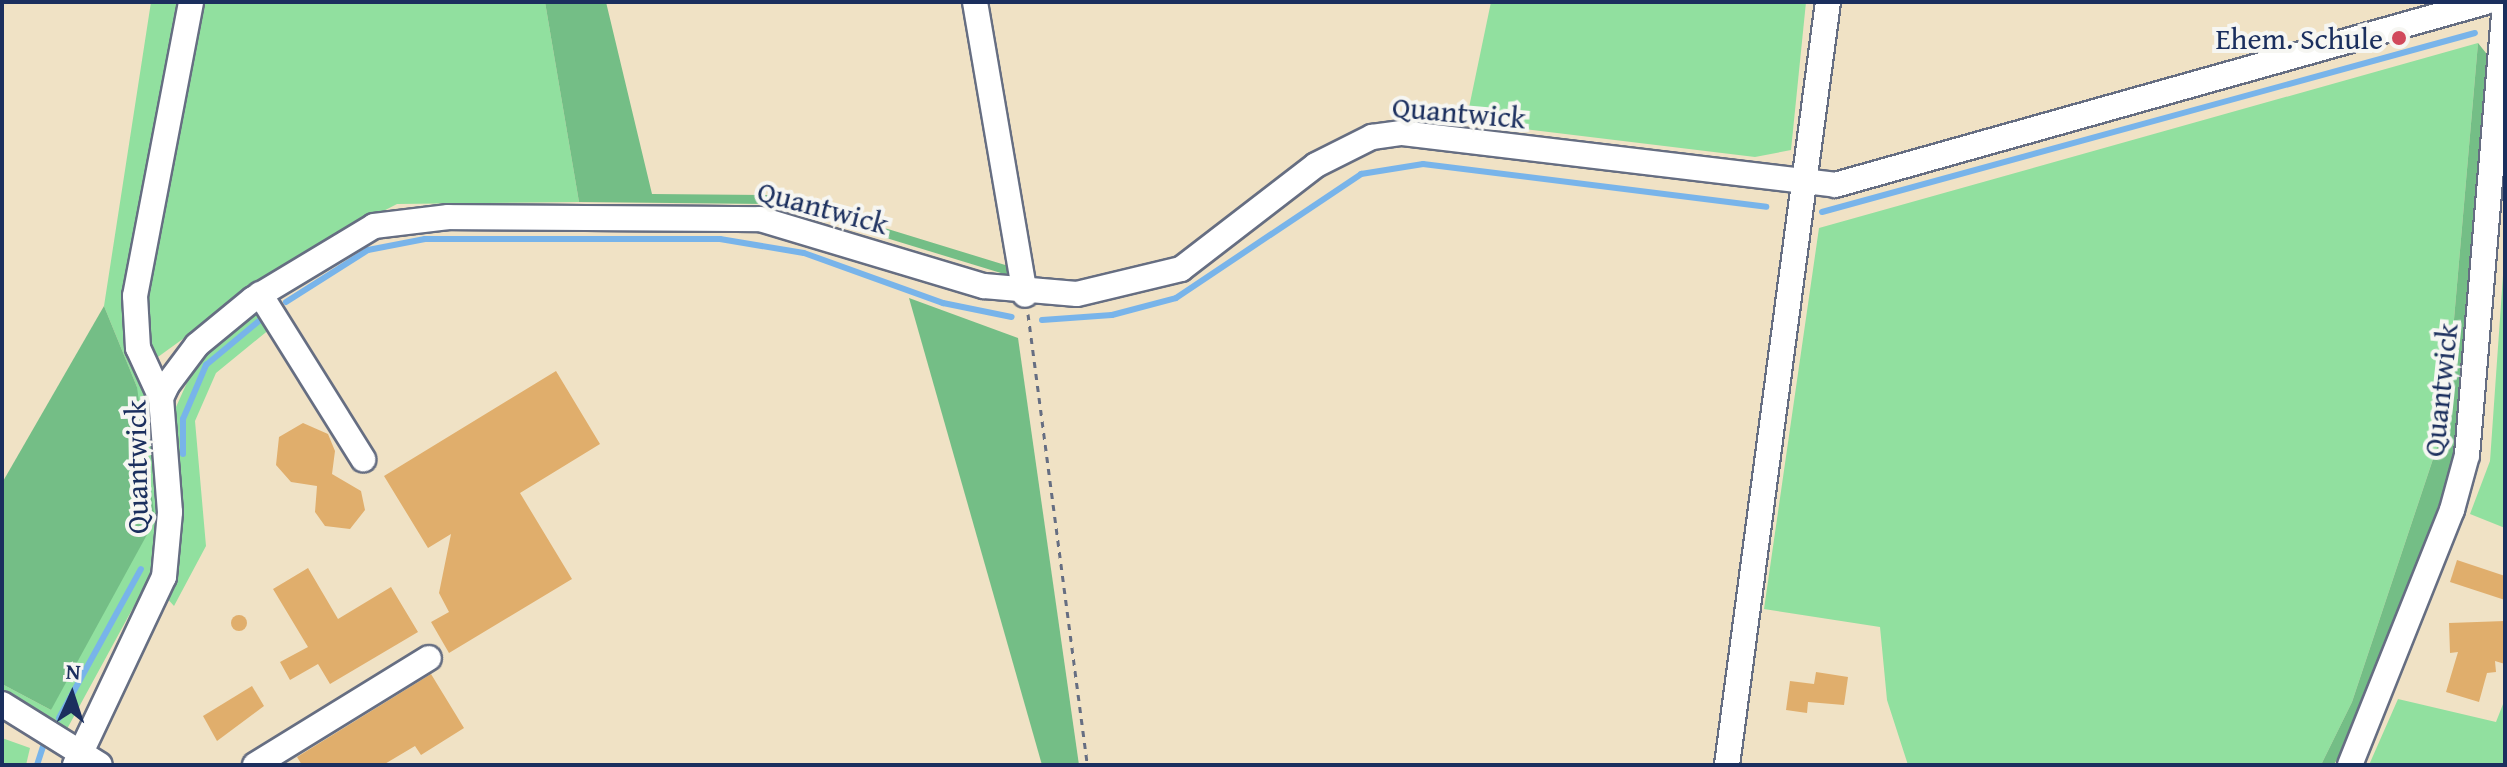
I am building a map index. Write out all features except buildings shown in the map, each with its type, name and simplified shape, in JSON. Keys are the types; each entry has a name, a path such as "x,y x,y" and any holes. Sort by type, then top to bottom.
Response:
{"street":[{"path":"161,398 138,348 135,296 191,2"},
{"path":"975,2 1025,295"},
{"path":"1727,765 1828,2"},
{"name":"Quantwick","path":"77,757 164,577 170,512 161,398 197,345 260,294 348,236 394,220 727,217 793,226 1025,295 1119,290 1181,269 1316,165 1372,137 1402,133 1805,184 1882,177 2486,2"},
{"name":"Quantwick","path":"2350,765 2452,510 2467,455 2505,2"},
{"path":"260,294 363,459"},
{"path":"255,765 283,758 429,658"},
{"path":"2,704 77,757 100,765"}],"path":[{"path":"1025,295 1087,765"}],"green space":[{"path":"151,2 188,2 142,216 164,551 67,729 60,729 2,694 2,684 51,710 137,387 104,306"},
{"path":"196,2 545,2 579,202 397,204 300,254 151,362 139,301"},
{"path":"545,2 606,2 652,194 777,195 1015,268 1014,277 775,204 579,202"},
{"path":"1491,2 1806,2 1791,150 1755,157 1466,122"},
{"path":"2478,43 2445,423 2352,702 2321,765 1908,765 1887,700 1880,627 1764,609 1819,228"},
{"path":"2478,43 2490,58 2459,448 2370,696 2334,765 2321,765 2352,702 2445,423"},
{"path":"2505,247 2505,528 2470,514 2490,461"},
{"path":"909,298 1018,338 1079,765 1042,765"},
{"path":"104,306 137,387 155,520 51,710 2,684 2,483"},
{"path":"255,310 276,324 216,373 195,421 206,546 174,606 165,596 172,416 198,358"},
{"path":"2398,699 2496,722 2505,699 2505,765 2369,765"},
{"path":"2,738 30,748 26,765 2,765"}],"waterway":[{"path":"1822,212 2475,33"},
{"path":"1042,320 1112,315 1176,298 1361,174 1423,164 1766,207"},
{"path":"286,302 368,250 425,239 720,239 804,253 943,303 1012,317"},
{"path":"183,454 183,419 206,365 260,320"},
{"path":"59,718 141,569"},
{"path":"37,765 43,746"}],"place":[{"name":"Ehem. Schule","path":"2399,38"}]}
